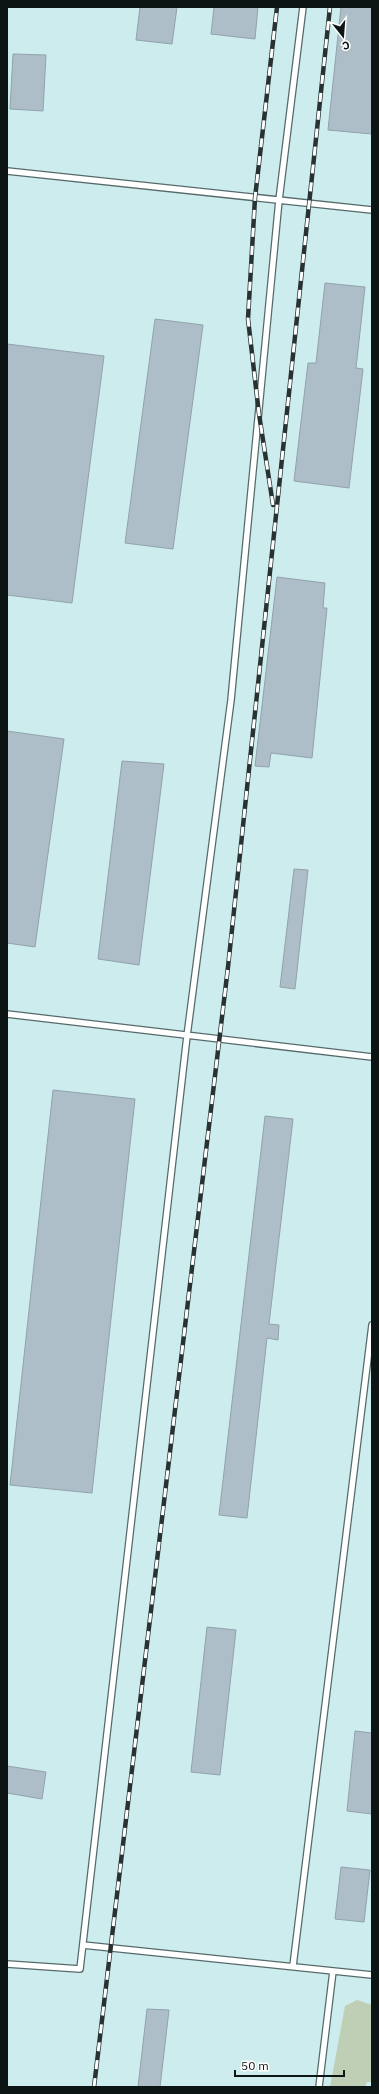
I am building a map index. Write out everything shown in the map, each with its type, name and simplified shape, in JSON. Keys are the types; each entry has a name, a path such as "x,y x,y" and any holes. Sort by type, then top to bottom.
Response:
{"lane":[{"path":"7,1964 80,1969 187,1036 231,700 280,200 303,7"},
{"path":"7,171 372,210"},
{"path":"7,1014 372,1057"},
{"path":"293,1966 372,1326"},
{"path":"83,1946 372,1975"},
{"path":"320,2087 333,1970"}],"shaded area":[{"path":"7,7 372,7 372,2087 7,2087"}],"green space":[{"path":"357,2000 372,2005 372,2082 367,2082 365,2087 330,2087 345,2006"}],"building":[{"path":"140,7 177,7 172,44 136,40"},
{"path":"214,7 258,7 255,39 211,34"},
{"path":"341,7 372,7 372,134 328,130"},
{"path":"13,54 46,55 43,111 10,109"},
{"path":"325,283 365,287 356,368 363,369 349,488 294,481 308,363 316,363"},
{"path":"155,319 203,325 173,549 125,543"},
{"path":"7,344 104,356 72,603 7,595"},
{"path":"277,577 325,583 323,608 327,608 312,758 271,753 269,767 255,766"},
{"path":"7,731 64,739 35,947 7,943"},
{"path":"122,761 164,764 139,965 98,959"},
{"path":"294,869 308,870 295,989 280,987"},
{"path":"53,1090 135,1099 92,1493 10,1485"},
{"path":"265,1116 293,1119 269,1324 279,1325 278,1340 267,1338 247,1518 219,1515"},
{"path":"207,1627 236,1630 220,1775 191,1772"},
{"path":"355,1731 372,1733 372,1814 347,1811"},
{"path":"7,1766 46,1772 42,1799 7,1793"},
{"path":"341,1867 370,1870 364,1922 335,1919"},
{"path":"147,2009 169,2010 160,2087 138,2087"}],"railway":[{"path":"273,505 259,414 248,319 255,198 277,7"},
{"path":"94,2087 228,967 330,7"}]}
